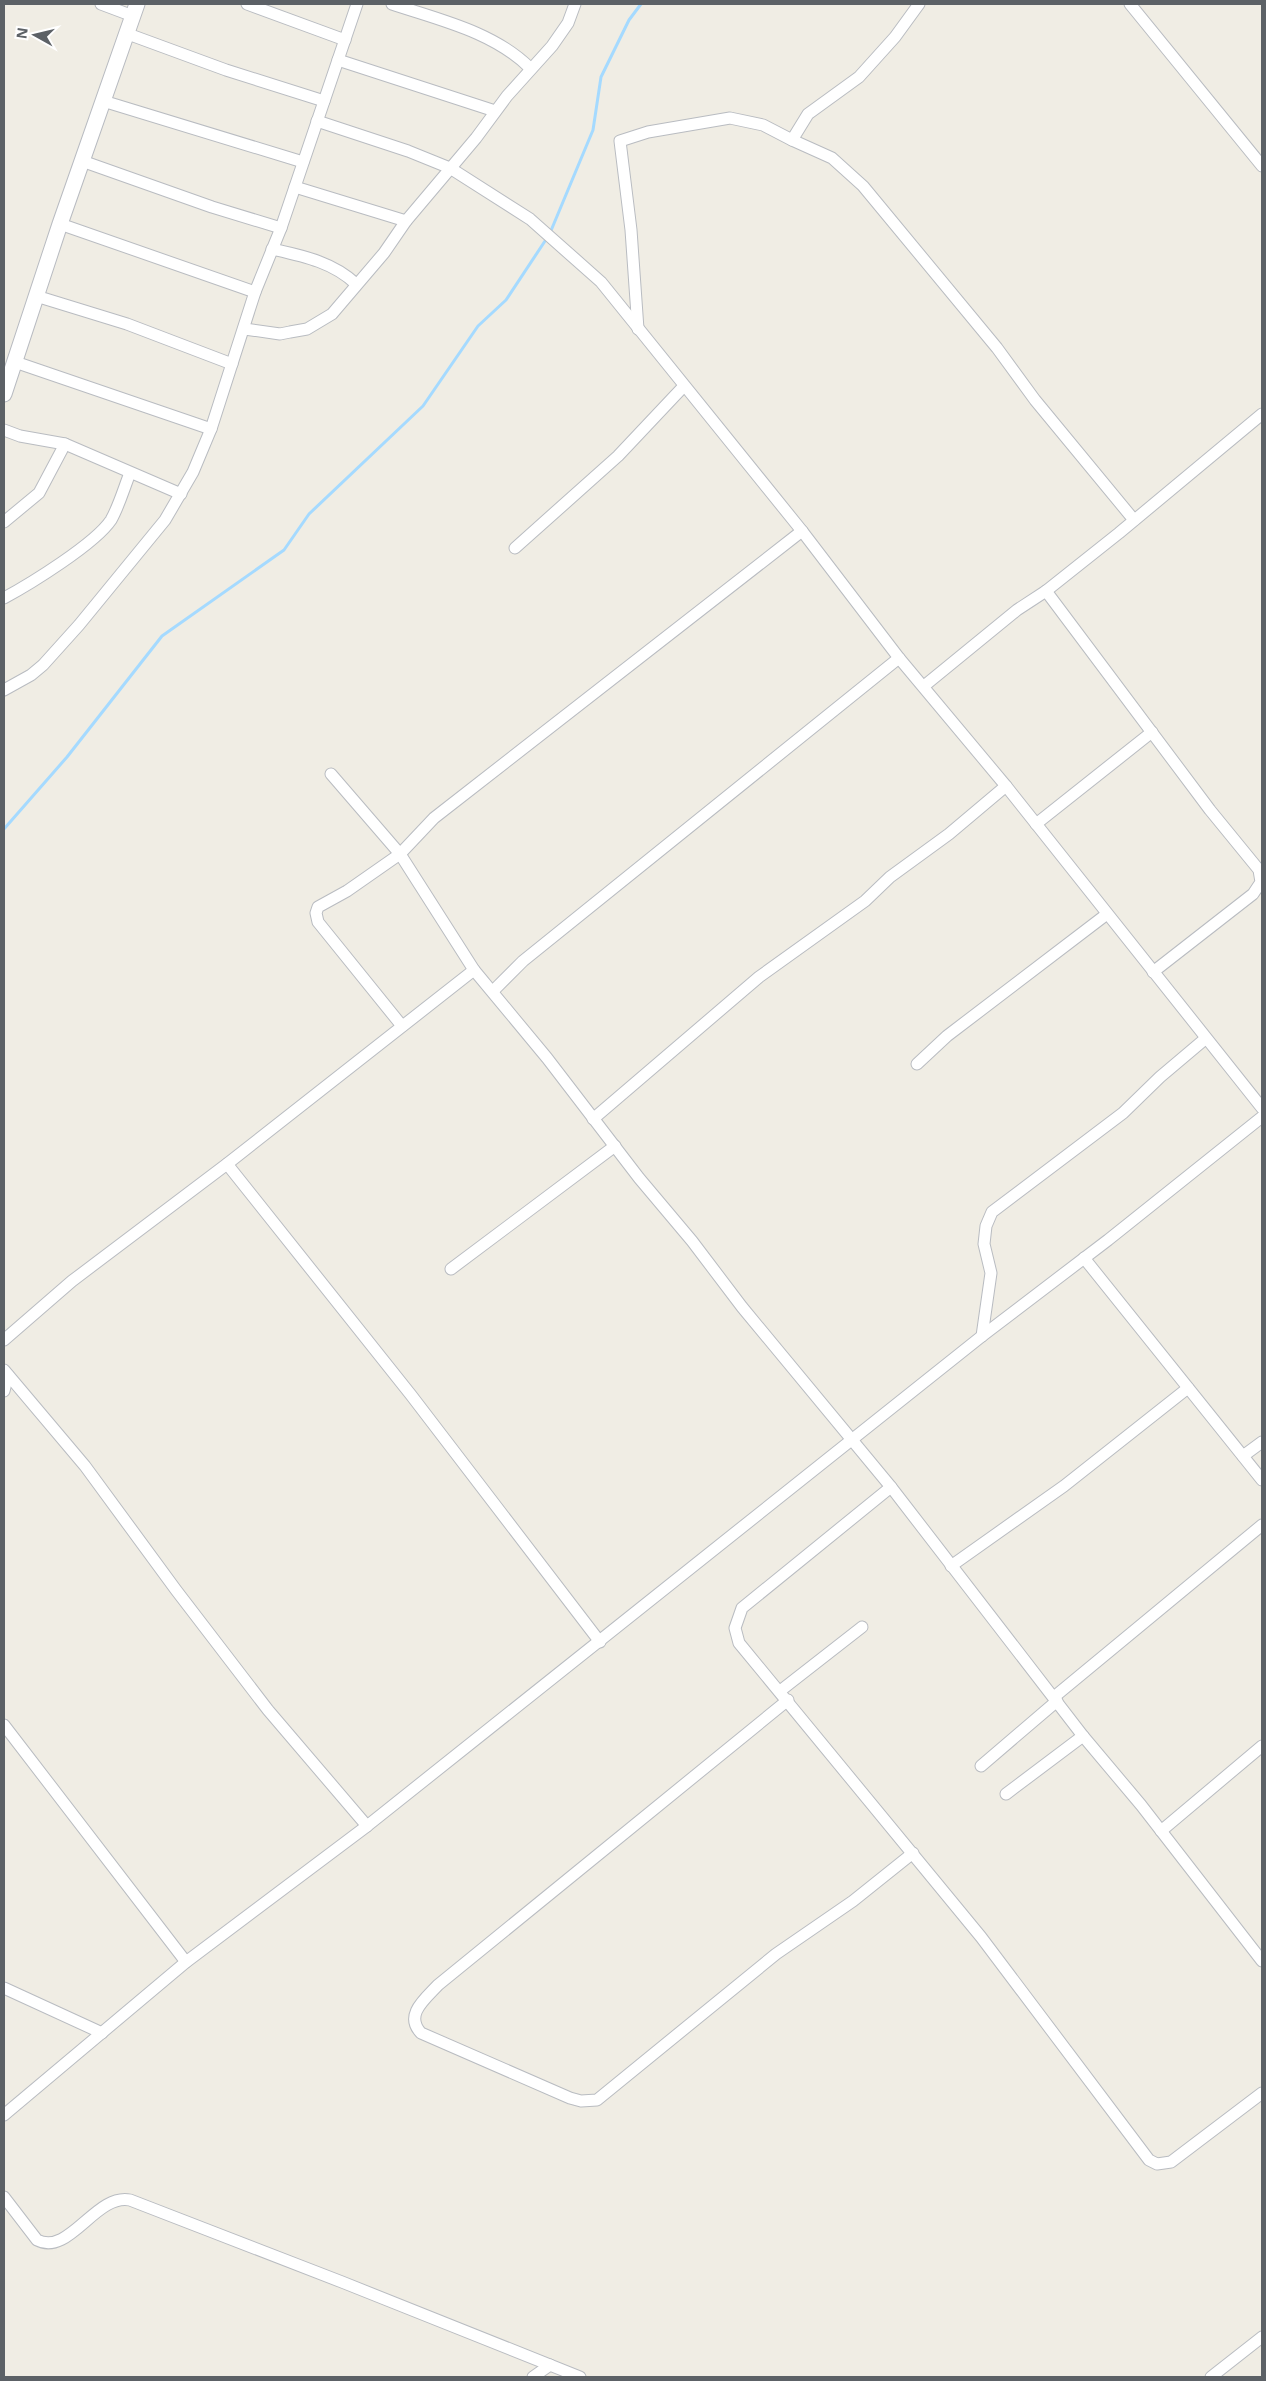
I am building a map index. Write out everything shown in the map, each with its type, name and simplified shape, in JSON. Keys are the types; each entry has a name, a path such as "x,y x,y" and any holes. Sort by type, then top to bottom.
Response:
{"main road":[{"path":"5,389 60,224 135,10"}],"street":[{"path":"101,4 135,10"},
{"path":"248,4 345,40"},
{"path":"4,690 31,675 61,645 165,520 193,472 211,429 245,329 255,292 281,228 357,4"},
{"path":"392,4 498,42 518,56 530,68"},
{"path":"245,329 280,334 307,330 332,314 384,253 406,220 530,68 565,29 575,4"},
{"path":"792,140 808,114 858,77 895,37 919,4"},
{"path":"1130,4 1262,166"},
{"path":"128,34 226,70 324,100"},
{"path":"338,60 496,111"},
{"path":"104,101 302,162"},
{"path":"638,329 632,230 620,140 648,132 730,118 763,126 832,158 863,186 997,348 1035,400 1134,520"},
{"path":"317,121 408,151 450,168 530,218 601,282 802,531 899,658 1006,786 1205,1039 1262,1108"},
{"path":"82,161 212,207 281,228"},
{"path":"295,186 406,220"},
{"path":"60,224 255,292"},
{"path":"272,249 324,263 344,273 356,284"},
{"path":"36,296 127,324 232,364"},
{"path":"15,362 211,429"},
{"path":"515,548 618,456 684,386"},
{"path":"924,686 1003,621 1046,591 1262,414"},
{"path":"4,430 20,436 65,444 181,494"},
{"path":"4,522 39,493 65,444"},
{"path":"4,598 33,582 82,547 110,521 130,473"},
{"path":"402,1026 318,922 316,913 318,907 347,891 400,854 434,818 802,531"},
{"path":"1046,591 1210,810 1259,870 1261,882 1253,894 1154,972"},
{"path":"492,991 523,961 899,658"},
{"path":"1036,824 1152,732"},
{"path":"331,774 400,854 474,970 547,1058 593,1119 852,1442 891,1486 1083,1736 1260,1953"},
{"path":"593,1119 759,977 865,901 890,877 949,834 1006,786"},
{"path":"917,1064 947,1036 1107,914"},
{"path":"4,1340 72,1281 227,1164 474,970"},
{"path":"982,1336 991,1273 984,1244 986,1226 992,1212 1123,1113 1160,1077 1205,1039"},
{"path":"4,2115 186,1962 368,1826 600,1642 658,1593 852,1442 982,1336 1262,1117"},
{"path":"451,1269 615,1146"},
{"path":"227,1164 411,1395 600,1642"},
{"path":"1084,1258 1262,1480"},
{"path":"6,1373 85,1466 176,1590 268,1710 368,1826"},
{"path":"4,1391 6,1373"},
{"path":"951,1566 1056,1491 1188,1388"},
{"path":"1243,1456 1262,1442"},
{"path":"891,1486 742,1608 735,1621 735,1634 740,1643 1011,1975 1150,2160 1157,2164 1171,2162 1262,2093"},
{"path":"981,1766 1055,1699 1262,1524"},
{"path":"780,1690 862,1627"},
{"path":"788,1700 438,1985 418,2006 414,2020 416,2028 421,2033 570,2098 580,2101 597,2100 776,1954 853,1902 913,1853"},
{"path":"4,1725 186,1962"},
{"path":"1006,1794 1083,1736"},
{"path":"1161,1830 1262,1746"},
{"path":"4,1988 102,2033"},
{"path":"4,2197 37,2240 44,2244 58,2242 114,2200 130,2200 580,2377"},
{"path":"1211,2377 1262,2337"},
{"path":"533,2377 550,2365"}],"waterway":[{"path":"550,233 593,130 601,77 629,20 641,4"},
{"path":"4,829 67,757 162,636 284,550 309,514 423,406 478,326 506,300 547,238"}]}
